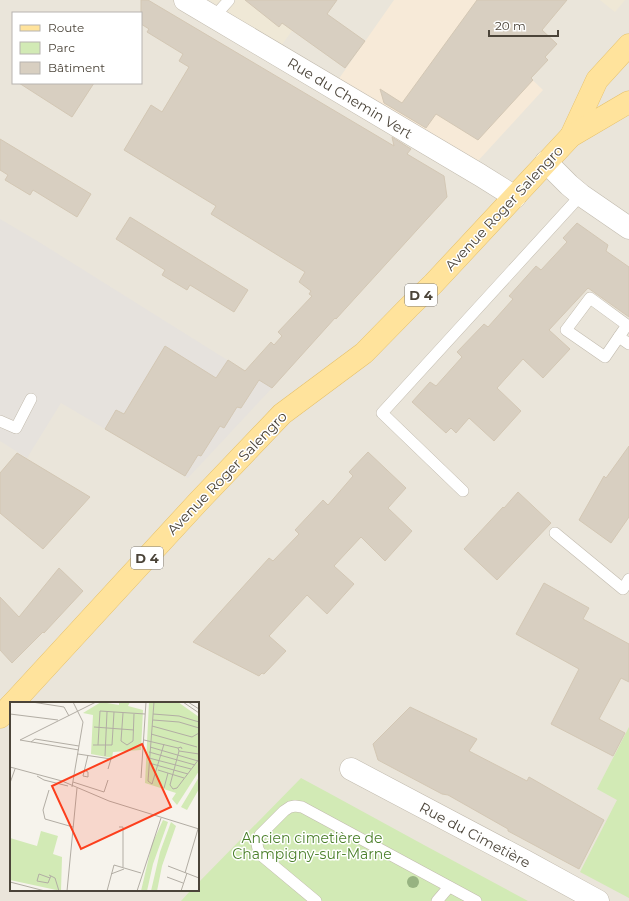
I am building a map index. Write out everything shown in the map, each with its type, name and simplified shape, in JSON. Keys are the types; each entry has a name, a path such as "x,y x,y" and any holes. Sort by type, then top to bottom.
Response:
{"main road":[{"name":"Avenue Roger Salengro","path":"571,136 596,80 629,45"},
{"name":"Avenue Roger Salengro","path":"14,702 198,502 282,414 364,353 433,284 571,136 629,102"},
{"name":"Avenue Roger Salengro","path":"0,717 10,706"}],"street":[{"name":"Rue du Chemin Vert","path":"185,0 515,197"},
{"path":"546,162 569,185 629,228"},
{"name":"Rue du Cimetière","path":"350,769 518,857 598,901"}],"lane":[{"path":"214,18 229,0"},
{"path":"463,491 382,413 581,194"},
{"path":"590,298 626,325 618,337 606,357 566,330 590,298"},
{"path":"618,337 629,344"},
{"path":"0,420 16,428 31,399"},
{"path":"555,533 623,589 629,580"},
{"path":"316,901 262,856 258,849 257,844 260,835 290,807 302,807 476,901"},
{"path":"437,901 449,887"}],"shaded area":[{"path":"0,0 629,0 629,901 0,901"},
{"path":"209,0 314,0 281,46"},
{"path":"394,0 518,0 515,63 543,90 477,162 338,80"},
{"path":"600,0 625,0 615,12"},
{"path":"0,219 272,388 188,478 61,403 27,458 0,441"}],"green space":[{"path":"629,727 629,898 580,872 617,800 597,789"},
{"name":"Ancien cimetière de Champigny-sur-Marne","path":"301,778 528,901 181,901 190,891 199,891 199,882"}],"building":[{"path":"141,0 148,0 394,146 392,137 411,149 407,154 444,176 447,197 272,388 259,380 241,408 237,407 224,428 220,426 201,456 198,455 185,476 105,429 116,410 124,414 165,346 216,378 228,360 245,371 271,342 274,345 282,336 278,332 312,296 309,294 311,291 299,282 305,272 211,214 216,206 124,150 151,105 162,112 189,67 179,61 183,54 147,32 149,29 142,25"},
{"path":"245,0 337,0 327,14 365,41 345,68 282,23 279,27"},
{"path":"477,0 567,0 542,30 557,44 545,57 548,60 531,78 533,80 478,140 436,114 426,128 384,103 380,89 402,103"},
{"path":"21,84 93,84 72,117"},
{"path":"0,139 91,194 77,217 33,190 30,195 5,180 8,175 0,170"},
{"path":"130,217 248,290 234,312 190,285 187,290 162,275 165,270 116,239"},
{"path":"577,223 608,245 606,251 629,267 629,317 588,288 549,330 570,349 543,378 523,359 497,388 521,411 494,441 469,418 456,433 451,428 446,433 412,402 430,382 436,386 462,357 457,352 484,324 488,327 513,299 509,296 536,266 541,270 567,242 563,238"},
{"path":"629,446 629,517 611,543 579,520 604,476 606,478"},
{"path":"368,452 406,488 388,508 412,531 385,561 361,537 334,566 354,584 327,614 307,595 269,636 286,651 264,674 262,673 259,676 193,642 269,558 273,561 299,534 295,530 323,500 328,505 353,476 349,472"},
{"path":"17,453 90,497 43,549 0,513 0,473"},
{"path":"518,492 551,523 497,580 464,549"},
{"path":"59,568 83,591 44,633 43,632 12,663 0,650 0,597 19,617"},
{"path":"544,583 589,608 583,619 629,644 629,682 621,678 599,719 625,733 613,756 551,724 579,669 516,634"},
{"path":"410,707 477,739 469,751 527,781 529,777 604,820 579,869 508,831 508,829 448,795 442,794 378,760 373,744"}]}
